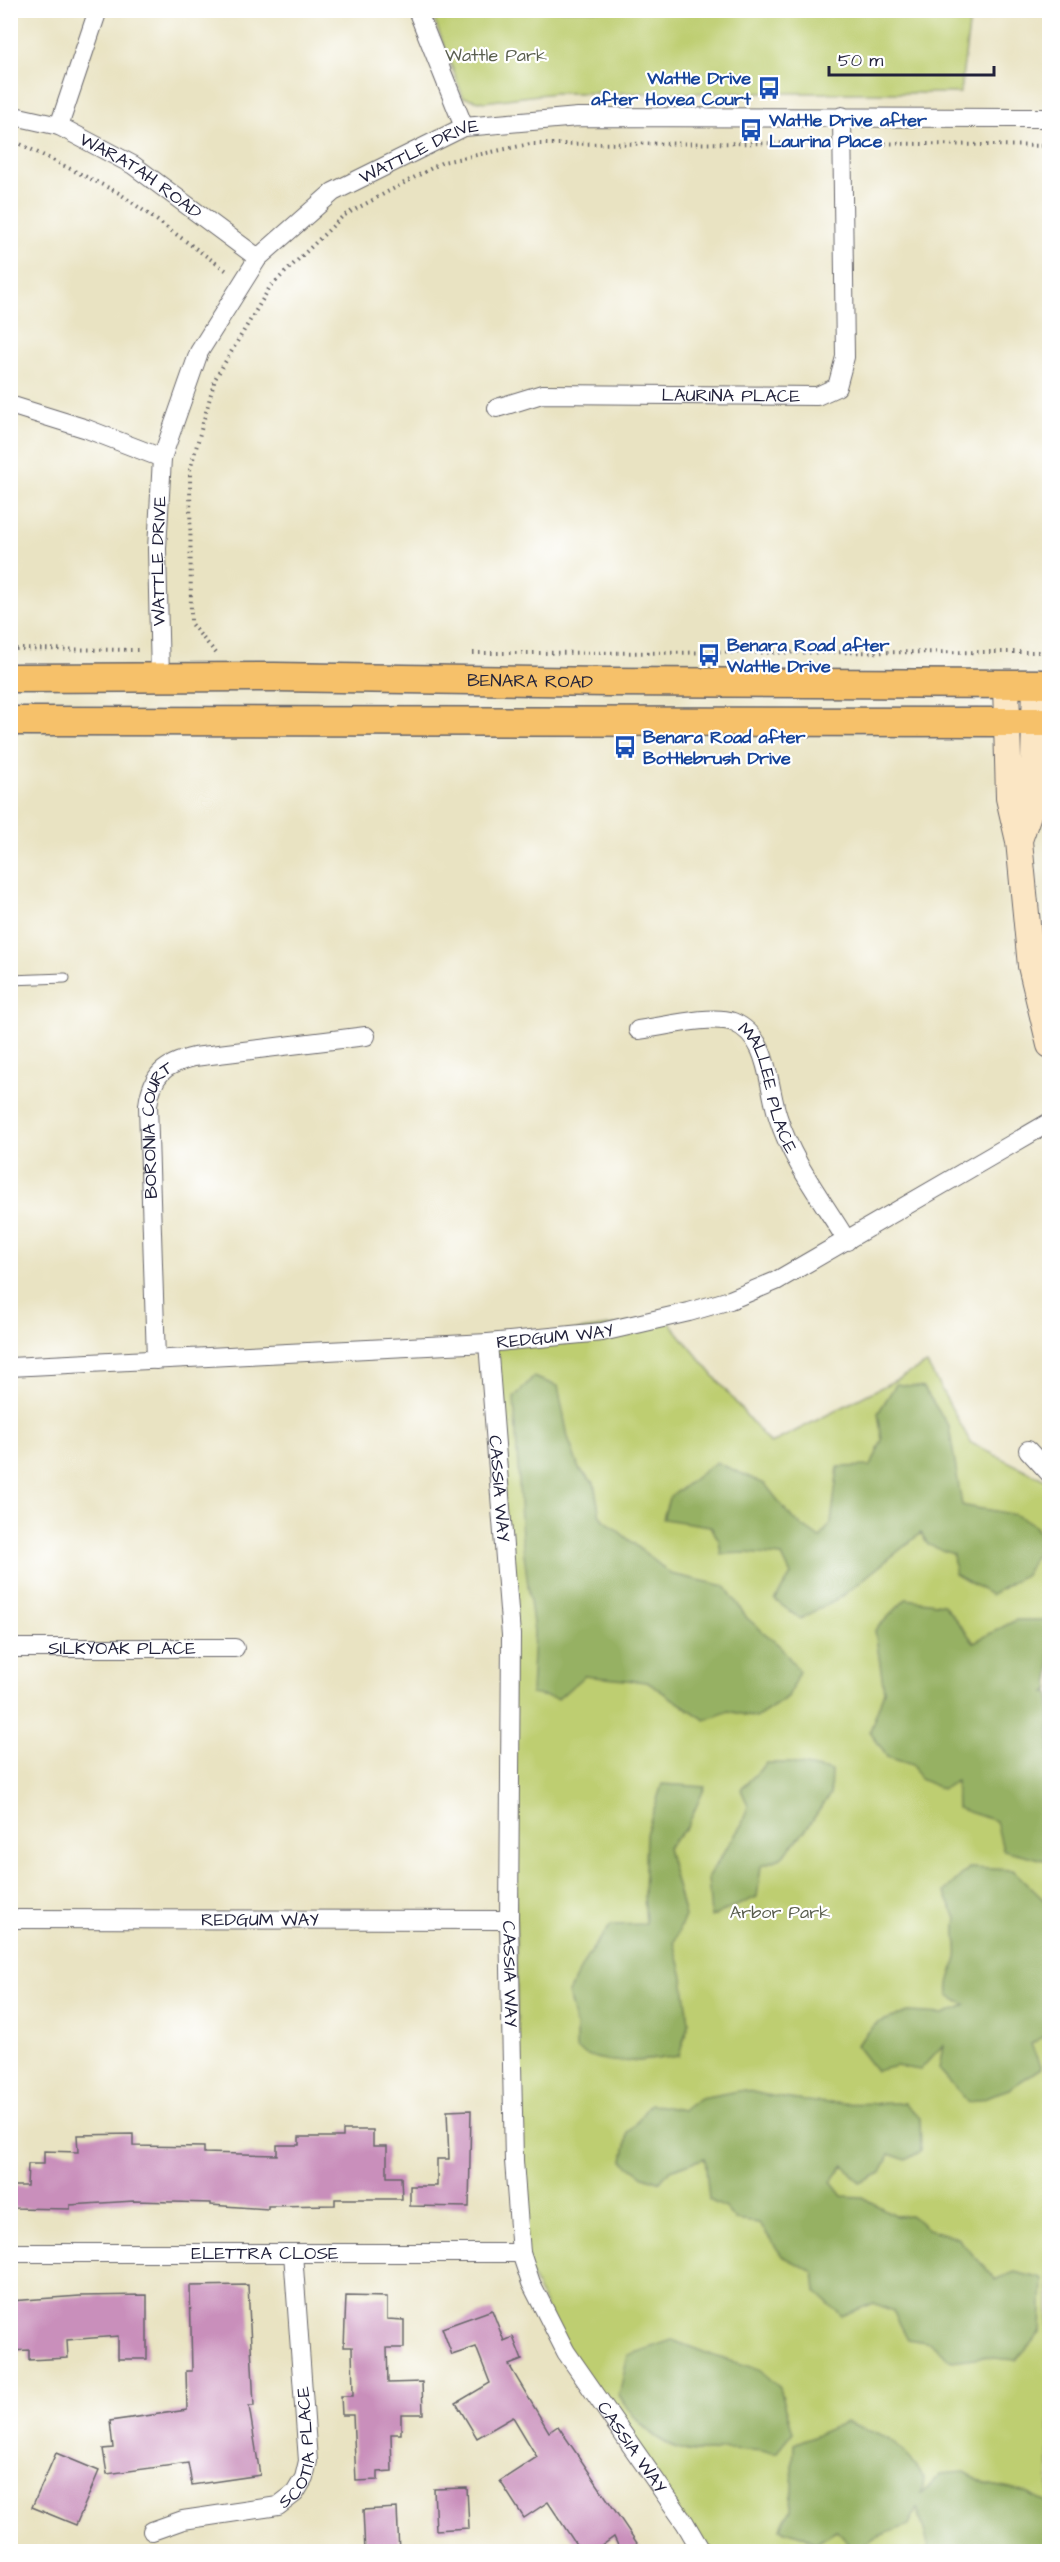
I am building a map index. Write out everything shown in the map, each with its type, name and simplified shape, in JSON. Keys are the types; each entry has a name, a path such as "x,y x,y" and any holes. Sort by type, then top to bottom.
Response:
{"main road":[{"name":"BENARA ROAD","path":"10,678 159,664 607,682 1043,683"},
{"path":"159,664 160,720"},
{"path":"607,682 608,721"},
{"path":"10,721 1043,722"}],"street":[{"path":"58,126 98,10"},
{"path":"417,10 464,127"},
{"name":"WARATAH ROAD","path":"10,115 58,126 133,165 258,258"},
{"name":"LAURINA PLACE","path":"497,408 542,394 817,396 837,387 845,357 842,116"},
{"name":"WATTLE DRIVE","path":"159,664 157,549 162,458 199,352 258,258 333,192 464,127 578,117 1050,118"},
{"path":"10,405 87,429 162,458"},
{"path":"1019,841 1032,800 1043,722 1043,683"},
{"path":"1006,684 1009,798 1019,841 1027,942 1050,1045"},
{"name":"MALLEE PLACE","path":"638,1030 711,1020 731,1021 754,1037 762,1052 777,1116 790,1148 847,1241"},
{"name":"BORONIA COURT","path":"156,1360 147,1105 150,1088 160,1072 174,1061 194,1057 366,1036"},
{"name":"REDGUM WAY","path":"10,1367 488,1343 602,1332 689,1312 776,1281 1050,1122"},
{"name":"CASSIA WAY","path":"488,1343 511,1635 509,1920 514,2161 521,2253 531,2283 566,2352 685,2523 702,2552"},
{"path":"1028,1450 1050,1474"},
{"name":"SILKYOAK PLACE","path":"10,1648 235,1648"},
{"name":"REDGUM WAY","path":"10,1919 509,1920"},
{"name":"ELETTRA CLOSE","path":"10,2253 521,2253"},
{"name":"SCOTIA PLACE","path":"152,2531 183,2520 279,2506 295,2493 304,2478 308,2461 293,2253"}],"lane":[{"path":"10,980 65,978"}],"path":[{"path":"10,139 119,194 242,282"},
{"path":"228,654 217,654 191,624 190,470 215,379 270,287 343,216 443,162 530,144 842,143 1050,146"},
{"path":"10,649 159,664"},
{"path":"464,653 1050,652"}],"green space":[{"name":"Wattle Park","path":"431,10 971,11 960,93 554,93 484,102 463,97"},
{"name":"Arbor Park","path":"666,1318 770,1444 927,1364 971,1443 1049,1482 1049,2551 702,2551 566,2352 521,2253 511,1635 488,1343"},
{"path":"533,1377 558,1386 568,1437 579,1469 594,1483 600,1516 671,1574 725,1586 747,1618 781,1647 799,1671 788,1697 756,1718 729,1711 705,1720 647,1682 584,1676 558,1699 531,1694 534,1632 522,1538 514,1398"},
{"path":"896,1384 924,1388 949,1427 962,1505 1020,1517 1028,1521 1038,1532 1042,1543 1026,1574 991,1595 955,1574 953,1554 928,1545 921,1533 841,1597 800,1619 775,1600 791,1575 782,1556 746,1553 721,1554 719,1540 710,1526 663,1519 669,1498 716,1462 765,1484 793,1519 820,1538 831,1523 838,1467 871,1466 882,1440 878,1413"},
{"path":"906,1599 943,1604 974,1642 1016,1620 1049,1620 1050,1690 1046,1693 1050,1694 1049,1861 1003,1850 996,1821 957,1808 956,1781 942,1789 920,1779 913,1765 887,1757 870,1731 884,1691 875,1630"},
{"path":"767,1763 790,1763 831,1771 830,1795 804,1832 781,1858 761,1866 757,1897 711,1917 708,1877 742,1824 748,1806 741,1789"},
{"path":"662,1784 705,1787 687,1827 667,1848 685,1916 674,1942 683,1977 689,2022 679,2056 626,2062 600,2059 576,2049 576,2026 568,1993 588,1955 611,1925 646,1924 644,1896 646,1834"},
{"path":"969,1868 1013,1870 1049,1905 1050,2032 1031,2044 1041,2068 1009,2089 969,2103 939,2069 943,2045 920,2070 896,2066 876,2071 856,2045 877,2023 908,2012 943,2014 966,2005 949,1995 950,1980 957,1958 957,1919 944,1892"},
{"path":"744,2090 805,2101 904,2103 920,2118 921,2151 906,2160 889,2154 881,2173 860,2183 844,2165 831,2182 842,2196 862,2197 896,2216 910,2215 929,2229 957,2238 996,2279 1015,2272 1043,2279 1041,2332 1016,2360 982,2357 952,2361 931,2343 908,2339 893,2311 874,2303 842,2316 816,2292 814,2272 782,2256 759,2223 735,2220 725,2208 709,2200 705,2158 670,2170 660,2182 644,2176 623,2161 628,2133 650,2104 683,2110 700,2098"},
{"path":"672,2340 717,2357 759,2369 780,2388 793,2432 777,2452 726,2449 693,2452 679,2449 655,2436 635,2417 619,2395 628,2355"},
{"path":"846,2422 883,2436 899,2447 924,2478 922,2494 941,2474 965,2472 986,2484 1029,2493 1049,2505 1049,2548 1047,2552 930,2551 917,2508 909,2525 874,2538 855,2551 836,2530 815,2543 804,2536 780,2528 791,2510 794,2444"}],"building":[{"path":"471,2110 469,2207 410,2206 410,2186 437,2186 437,2159 449,2159 447,2111"},
{"path":"343,2130 373,2130 373,2146 387,2146 387,2177 401,2177 402,2199 335,2199 335,2205 268,2206 268,2209 211,2205 211,2203 134,2201 70,2205 70,2209 12,2208 13,2186 27,2186 28,2164 44,2164 44,2151 78,2152 77,2135 133,2134 133,2146 204,2147 204,2153 277,2155 277,2145 299,2145 299,2137 343,2137"},
{"path":"248,2285 254,2406 249,2406 260,2475 192,2485 188,2463 107,2474 103,2449 113,2448 110,2421 187,2410 186,2371 192,2371 190,2286"},
{"path":"147,2295 147,2359 118,2359 118,2336 67,2340 68,2358 29,2360 29,2350 10,2351 10,2301 80,2296"},
{"path":"346,2296 387,2297 387,2319 404,2320 404,2348 387,2348 388,2383 422,2382 423,2414 401,2414 401,2434 391,2434 392,2471 378,2472 378,2480 356,2481 353,2415 342,2415 341,2396 353,2396 352,2347 344,2347"},
{"path":"492,2310 504,2341 513,2337 522,2360 509,2365 549,2432 558,2426 643,2552 621,2552 614,2537 593,2552 581,2552 548,2502 524,2518 500,2481 537,2457 513,2417 477,2438 456,2403 490,2383 476,2347 452,2355 442,2328"},
{"path":"56,2453 99,2471 76,2525 32,2507"},
{"path":"467,2488 469,2528 436,2530 434,2489"},
{"path":"397,2508 399,2552 365,2552 363,2510"}],"place":[{"name":"Wattle Drive after Hovea Court","path":"769,88"},
{"name":"Wattle Drive after Laurina Place","path":"751,130"},
{"name":"Benara Road after Wattle Drive","path":"709,655"},
{"name":"Benara Road after Bottlebrush Drive","path":"625,747"}]}
